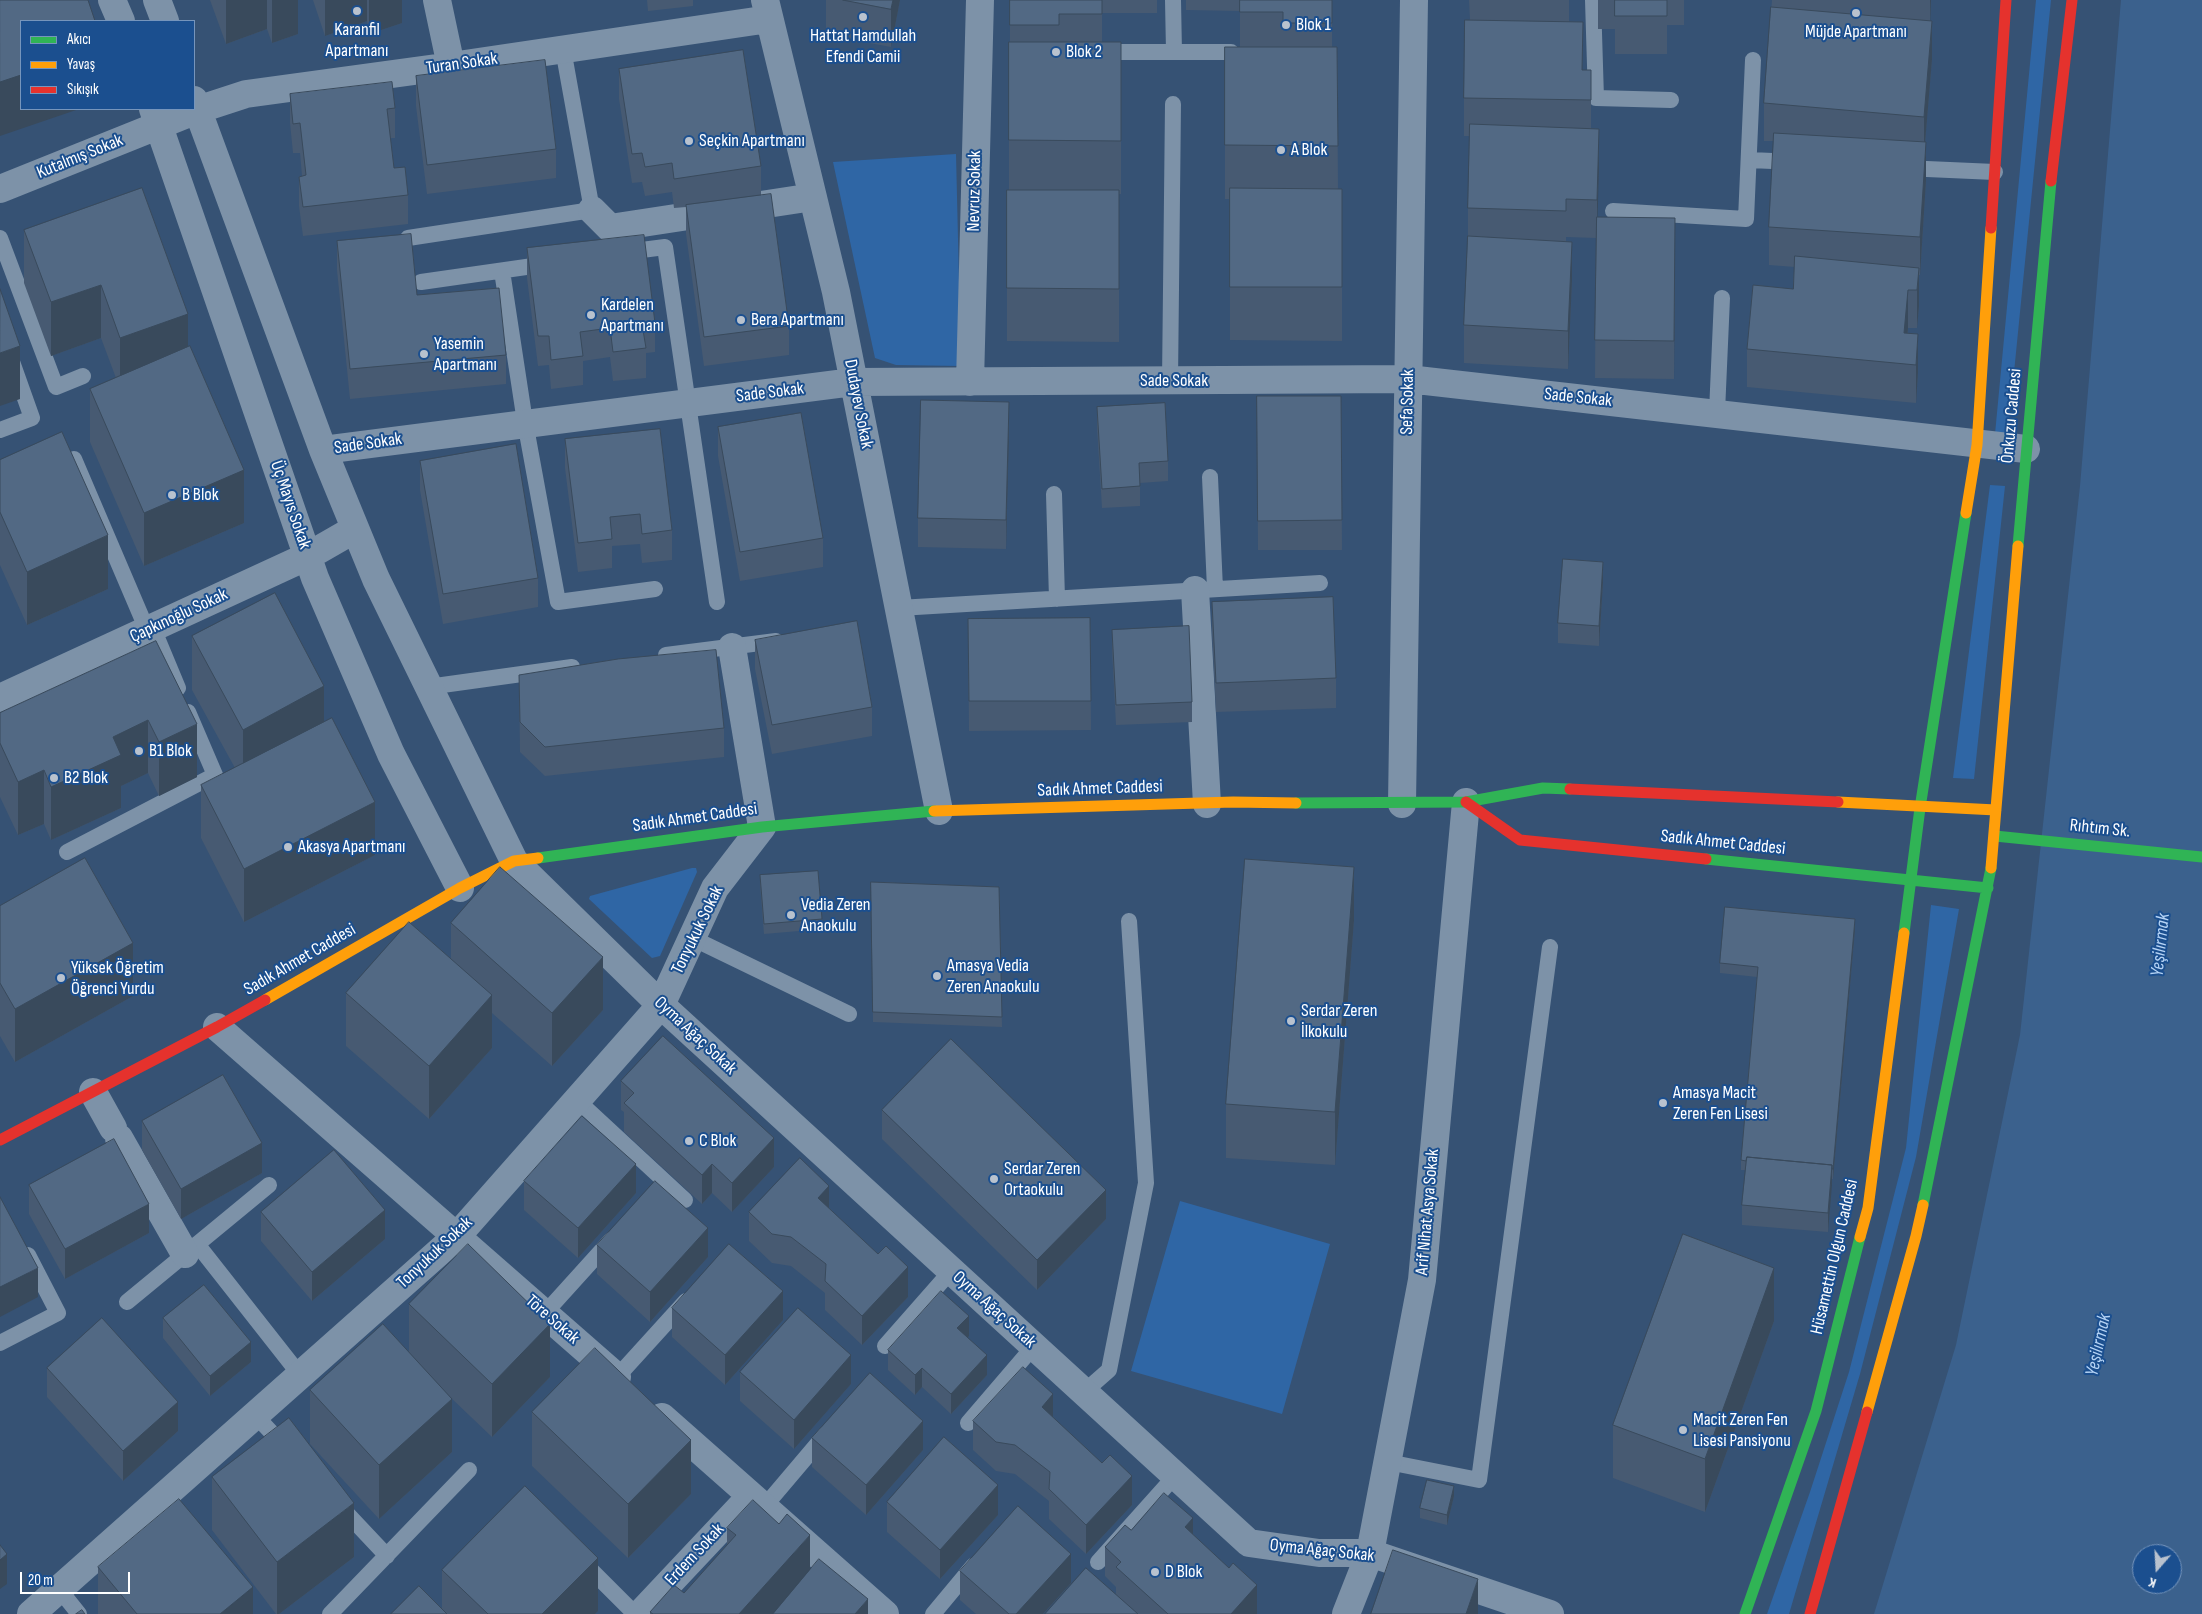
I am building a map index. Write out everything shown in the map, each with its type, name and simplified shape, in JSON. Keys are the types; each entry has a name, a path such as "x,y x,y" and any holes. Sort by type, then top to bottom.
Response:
{"street":[{"path":"112,0 121,20"},
{"path":"157,0 165,20"},
{"path":"437,0 451,66"},
{"name":"Nevruz Sokak","path":"970,382 980,0"},
{"name":"Sefa Sokak","path":"1402,804 1414,0"},
{"name":"Önkuzu Caddesi","path":"1920,808 1977,445 2006,0"},
{"name":"Önkuzu Caddesi","path":"1995,836 2026,449 2057,117 2072,0"},
{"name":"Turan Sokak","path":"196,105 246,94 563,49 767,9"},
{"name":"Dudayev Sokak","path":"767,9 836,292 939,811"},
{"path":"196,105 323,450 376,579 514,861"},
{"name":"Turan Sokak","path":"156,117 179,110"},
{"name":"Kutalmış Sokak","path":"0,189 156,117"},
{"name":"Üç Mayıs Sokak","path":"156,117 308,556 391,754 460,888"},
{"path":"592,210 610,228 813,198"},
{"name":"Sade Sokak","path":"323,450 525,422 853,382 1408,379 1717,412 1977,445 2026,449"},
{"name":"Çapkınoğlu Sokak","path":"0,698 308,556 355,529"},
{"path":"1205,590 1207,804"},
{"path":"732,647 762,826"},
{"name":"Sadık Ahmet Caddesi","path":"0,1140 217,1027 460,888 514,861 762,826 939,811 1233,802 1402,804 1466,802 1543,788 1920,808 1996,810"},
{"name":"Sadık Ahmet Caddesi","path":"1466,802 1520,840 1988,888"},
{"name":"Arif Nihat Asya Sokak","path":"1346,1614 1370,1553 1422,1280 1466,802"},
{"name":"Hüsamettin Olgun Caddesi","path":"1745,1614 1816,1411 1868,1208 1920,808"},
{"name":"Tonyukuk Sokak","path":"49,1604 255,1415 457,1236 661,1005 716,888 762,826"},
{"path":"1810,1614 1916,1236 1988,888 1995,836"},
{"name":"Rıhtım Sk.","path":"1995,836 2202,857"},
{"name":"Oyma Ağaç Sokak","path":"514,861 661,1005 1249,1543 1319,1553 1370,1553 1541,1612"},
{"name":"Töre Sokak","path":"217,1027 545,1313 885,1614"},
{"path":"93,1092 116,1133 191,1249"},
{"name":"Erdem Sokak","path":"640,1614 757,1501"}],"lane":[{"path":"1173,0 1174,52"},
{"path":"1593,0 1596,98 1671,100"},
{"path":"408,238 592,210 563,49"},
{"path":"1119,52 1231,52"},
{"path":"1612,211 1746,219 1753,60"},
{"path":"1170,381 1173,104"},
{"path":"1750,160 1810,163"},
{"path":"1889,168 1995,172"},
{"path":"0,238 56,387 83,376"},
{"path":"607,255 665,247 717,602"},
{"path":"421,282 560,262"},
{"path":"502,270 525,422 558,602 655,589"},
{"path":"1717,412 1722,298"},
{"path":"0,328 32,418 0,430"},
{"path":"66,852 215,775 74,459"},
{"path":"1205,590 1210,477"},
{"path":"1054,494 1057,598"},
{"path":"899,608 1320,583"},
{"path":"654,657 789,639"},
{"path":"428,687 586,666"},
{"path":"1084,1392 1109,1370 1146,1183 1129,921"},
{"path":"692,938 849,1014"},
{"path":"1388,1462 1479,1480 1550,947"},
{"path":"577,1100 685,1200"},
{"path":"127,1302 269,1185"},
{"path":"545,1313 621,1228"},
{"path":"0,1344 58,1313 21,1244"},
{"path":"191,1249 300,1375"},
{"path":"885,1346 950,1271"},
{"path":"617,1377 694,1292"},
{"path":"968,1423 1034,1346"},
{"path":"255,1415 294,1457"},
{"path":"757,1501 835,1423"},
{"path":"330,1614 469,1470"},
{"path":"1098,1562 1175,1476"},
{"path":"327,1493 387,1556"},
{"path":"573,1552 636,1614"},
{"path":"933,1614 985,1552"},
{"path":"49,1604 79,1614"}],"shaded area":[{"path":"2036,0 2051,0 2008,433 1995,434"},
{"path":"956,154 961,366 896,365 875,358 833,162"},
{"path":"1990,485 2005,486 1974,779 1953,778"},
{"path":"696,868 697,872 660,956 652,958 589,899 590,896"},
{"path":"1931,905 1959,909 1916,1157 1860,1374 1789,1614 1767,1614 1810,1492 1849,1372 1906,1148"},
{"path":"1180,1201 1330,1244 1282,1414 1131,1371"}],"water":[{"name":"Yeşilırmak","path":"2121,0 2202,0 2202,1614 1874,1614 1956,1345 2020,1035 2080,486"}],"building":[{"path":"0,0 88,0 95,20 20,20 20,75 0,82"},
{"path":"843,0 893,0 891,9"},
{"path":"1010,0 1102,0 1102,14 1059,14 1059,25 1010,25"},
{"path":"1240,0 1332,0 1332,23 1283,23 1283,12 1240,12"},
{"path":"1615,0 1667,0 1667,16 1615,16"},
{"path":"1771,7 1932,21 1924,117 1764,103"},
{"path":"1465,20 1583,22 1582,70 1591,70 1591,100 1464,98"},
{"path":"1009,42 1121,42 1121,141 1009,140"},
{"path":"1225,47 1337,47 1338,146 1225,145"},
{"name":"Seçkin Apartmanı","path":"743,50 761,166 674,179 672,163 645,167 642,153 632,154 619,69"},
{"path":"545,60 556,149 427,165 416,76"},
{"path":"392,82 395,108 387,109 394,168 405,167 408,195 303,207 299,177 306,175 300,123 293,124 290,94"},
{"path":"1470,124 1599,129 1597,200 1566,199 1566,211 1468,208"},
{"path":"1774,133 1926,142 1920,237 1769,227"},
{"path":"142,188 188,314 120,338 101,285 51,302 24,230"},
{"path":"1230,188 1342,189 1342,287 1230,287"},
{"path":"1007,190 1119,190 1119,289 1007,288"},
{"name":"Bera Apartmanı","path":"771,194 789,326 704,337 686,205"},
{"path":"1597,217 1675,218 1674,341 1595,340"},
{"name":"Yasemin Apartmanı","path":"411,234 417,295 499,288 506,355 350,369 337,241"},
{"name":"Kardelen Apartmanı","path":"644,235 655,323 642,324 646,348 613,352 610,328 580,332 583,356 551,360 549,336 538,336 527,248"},
{"path":"1468,236 1572,242 1568,331 1464,325"},
{"path":"1795,256 1919,268 1917,290 1908,290 1904,333 1918,334 1916,365 1747,349 1753,285 1793,289"},
{"path":"0,289 20,346 0,353"},
{"path":"190,346 244,470 144,513 90,389"},
{"path":"1257,396 1341,396 1342,520 1258,521"},
{"path":"921,400 1009,402 1006,520 918,518"},
{"path":"1165,403 1168,461 1139,463 1140,486 1102,489 1097,407"},
{"path":"801,413 823,538 740,552 718,427"},
{"path":"660,429 672,530 642,534 640,514 610,517 612,539 578,543 565,439"},
{"path":"62,432 108,535 27,572 0,512 0,460"},
{"path":"516,444 538,578 443,594 420,461"},
{"path":"1563,559 1603,562 1599,626 1558,623"},
{"path":"275,593 324,686 243,730 192,636"},
{"path":"1333,597 1336,678 1216,683 1212,602"},
{"path":"1090,618 1091,701 969,701 968,619"},
{"path":"857,621 872,707 772,725 755,640"},
{"path":"1189,626 1192,702 1116,705 1112,630"},
{"path":"156,641 197,724 159,742 148,720 113,737 121,755 51,787 44,770 18,782 0,743 0,713"},
{"path":"716,650 724,728 545,747 520,722 519,675 618,659"},
{"path":"332,718 375,802 244,869 201,785"},
{"path":"85,858 133,943 15,1009 0,983 0,906"},
{"name":"Serdar Zeren İlkokulu","path":"1245,859 1354,867 1335,1112 1226,1104"},
{"path":"500,867 603,957 552,1013 451,923"},
{"name":"Vedia Zeren Anaokulu","path":"818,871 822,919 764,924 760,875"},
{"name":"Amasya Vedia Zeren Anaokulu","path":"871,882 999,887 1002,1017 873,1012"},
{"path":"1725,907 1855,919 1833,1169 1832,1165 1747,1157 1746,1161 1741,1160 1758,967 1720,963"},
{"path":"409,922 492,995 429,1066 346,993"},
{"name":"C Blok","path":"663,1036 774,1138 732,1183 712,1164 702,1175 624,1103 634,1093 621,1081"},
{"name":"Serdar Zeren Ortaokulu","path":"951,1039 1106,1190 1037,1260 882,1110"},
{"path":"223,1075 262,1143 181,1189 142,1121"},
{"path":"582,1116 636,1164 578,1228 524,1181"},
{"path":"114,1139 149,1204 65,1249 29,1185"},
{"path":"334,1150 385,1210 312,1272 261,1212"},
{"path":"1747,1157 1832,1165 1828,1213 1742,1205"},
{"path":"800,1158 829,1186 818,1198 878,1254 886,1246 908,1267 862,1316 825,1281 826,1264 791,1237 772,1234 749,1212"},
{"path":"655,1181 708,1228 650,1292 597,1245"},
{"path":"0,1197 38,1268 0,1287"},
{"name":"Macit Zeren Fen Lisesi Pansiyonu","path":"1683,1234 1774,1268 1705,1459 1613,1425"},
{"path":"468,1244 550,1324 492,1384 409,1304"},
{"path":"729,1244 783,1291 725,1355 672,1308"},
{"path":"204,1285 251,1342 210,1376 163,1318"},
{"path":"941,1291 969,1316 957,1328 987,1355 951,1394 922,1368 915,1375 888,1350"},
{"path":"798,1308 851,1355 794,1420 740,1372"},
{"path":"102,1318 178,1402 123,1451 47,1368"},
{"path":"383,1324 452,1399 379,1465 310,1390"},
{"path":"595,1348 691,1440 628,1504 532,1412"},
{"path":"1023,1367 1053,1394 1042,1407 1102,1463 1110,1455 1132,1476 1086,1525 1049,1489 1050,1472 1015,1445 996,1442 973,1421"},
{"path":"870,1373 923,1421 866,1485 812,1438"},
{"path":"289,1418 354,1503 277,1562 212,1477"},
{"path":"944,1437 998,1485 940,1550 887,1502"},
{"path":"1427,1480 1454,1486 1447,1515 1420,1508"},
{"path":"525,1486 598,1558 542,1614 488,1614 442,1570"},
{"path":"1164,1493 1193,1518 1185,1527 1229,1568 1233,1563 1257,1585 1231,1614 1168,1614 1116,1567 1121,1562 1105,1547 1125,1525 1131,1530"},
{"path":"179,1499 253,1587 220,1614 137,1614 98,1567"},
{"path":"753,1500 779,1524 787,1514 810,1535 739,1614 653,1614 650,1612 674,1585 684,1593 736,1535 727,1528"},
{"path":"1018,1506 1071,1554 1016,1614 1009,1614 960,1571"},
{"path":"0,1545 7,1554 0,1560"},
{"path":"1393,1550 1478,1579 1466,1614 1371,1614"},
{"path":"819,1559 868,1599 855,1614 773,1614"},
{"path":"1086,1568 1138,1614 1045,1614"},
{"path":"419,1586 447,1614 391,1614"},
{"path":"82,1610 85,1614 76,1614"}],"traffic: fast":[{"path":"2018,546 2051,181"},
{"path":"1904,933 1920,808 1966,513"},
{"path":"1296,803 1466,802 1543,788 1570,789"},
{"path":"538,858 762,827 934,811"},
{"path":"1995,836 2202,857"},
{"path":"1706,859 1988,888"},
{"path":"1923,1205 1991,868"},
{"path":"1745,1614 1816,1411 1860,1237"}],"traffic: slow":[{"path":"1966,513 1977,445 1991,228"},
{"path":"1991,868 2018,546"},
{"path":"934,811 1233,802 1296,803"},
{"path":"1838,802 1996,810"},
{"path":"265,1000 460,888 514,861 538,858"},
{"path":"1860,1237 1868,1208 1904,933"},
{"path":"1867,1412 1923,1205"}],"traffic: jam":[{"path":"1991,228 2006,0"},
{"path":"2051,181 2072,0"},
{"path":"1570,789 1838,802"},
{"path":"1466,802 1520,840 1706,859"},
{"path":"0,1140 265,1000"},
{"path":"1810,1614 1867,1412"}],"place":[{"name":"Karanfil Apartmanı","path":"357,11"},
{"name":"Müjde Apartmanı","path":"1856,13"},
{"name":"Hattat Hamdullah Efendi Camii","path":"863,17"},
{"name":"Blok 1","path":"1286,25"},
{"name":"Blok 2","path":"1056,52"},
{"name":"Seçkin Apartmanı","path":"689,141"},
{"name":"A Blok","path":"1281,150"},
{"name":"Kardelen Apartmanı","path":"591,315"},
{"name":"Bera Apartmanı","path":"741,320"},
{"name":"Yasemin Apartmanı","path":"424,354"},
{"name":"B Blok","path":"172,495"},
{"name":"B1 Blok","path":"139,751"},
{"name":"B2 Blok","path":"54,778"},
{"name":"Akasya Apartmanı","path":"288,847"},
{"name":"Vedia Zeren Anaokulu","path":"791,915"},
{"name":"Amasya Vedia Zeren Anaokulu","path":"937,976"},
{"name":"Yüksek Öğretim Öğrenci Yurdu","path":"61,978"},
{"name":"Serdar Zeren İlkokulu","path":"1291,1021"},
{"name":"Amasya Macit Zeren Fen Lisesi","path":"1663,1103"},
{"name":"C Blok","path":"689,1141"},
{"name":"Serdar Zeren Ortaokulu","path":"994,1179"},
{"name":"Macit Zeren Fen Lisesi Pansiyonu","path":"1683,1430"},
{"name":"D Blok","path":"1155,1572"}]}
